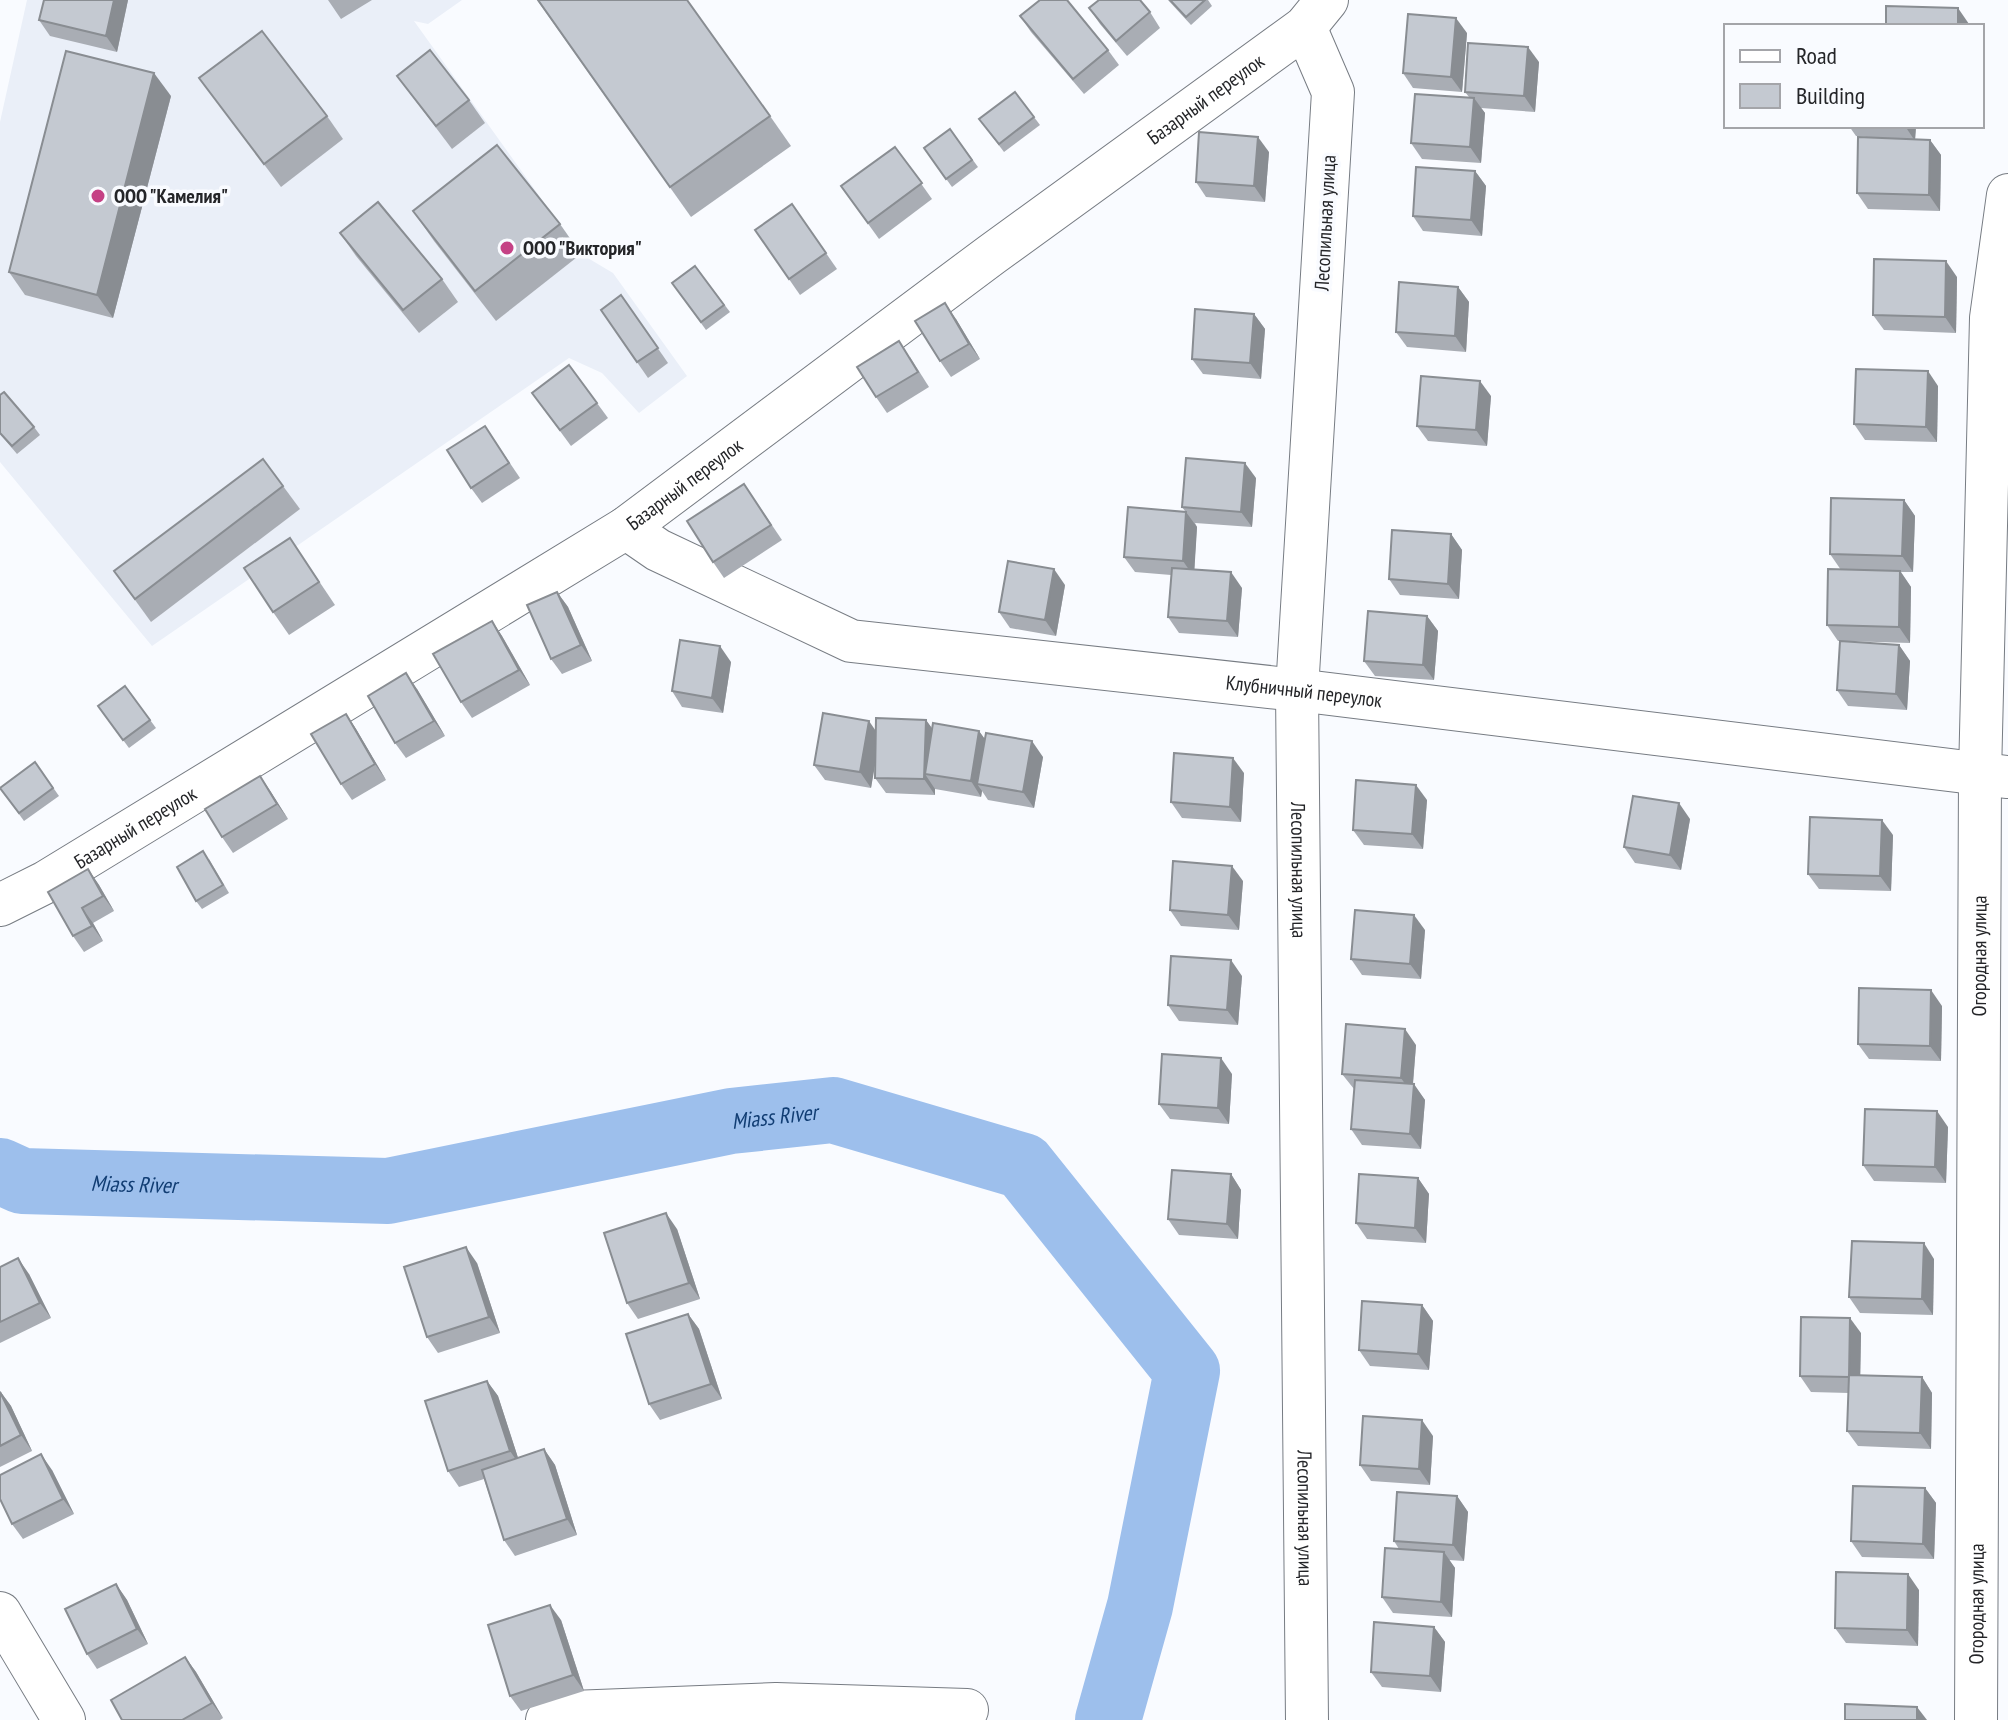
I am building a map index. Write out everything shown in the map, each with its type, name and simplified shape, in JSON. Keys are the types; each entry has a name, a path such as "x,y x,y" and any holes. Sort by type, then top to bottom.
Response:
{"street":[{"name":"Базарный переулок","path":"0,905 46,882 626,528 1316,13"},
{"name":"Лесопильная улица","path":"1307,1720 1297,690 1333,92 1316,13"},
{"name":"Огородная улица","path":"1976,1720 1994,776 1991,318 2008,195"},
{"name":"Клубничный переулок","path":"626,528 658,550 851,641 1297,690 1994,776"},
{"path":"0,1613 64,1720"},
{"path":"547,1720 572,1712 776,1704 967,1710"}],"shaded area":[{"path":"27,0 462,0 428,24 414,21 581,254 613,273 687,376 639,413 602,373 569,358 152,646 0,462 0,122"}],"building":[{"path":"44,0 114,0 106,36 39,20"},
{"path":"538,0 687,0 770,116 670,187"},
{"path":"1040,0 1067,0 1108,50 1073,79 1020,16"},
{"path":"1099,0 1140,0 1150,12 1116,41 1089,8"},
{"path":"1170,0 1205,0 1186,17"},
{"path":"1886,6 1958,8 1958,24 1886,24"},
{"path":"1408,14 1456,18 1451,77 1403,73"},
{"path":"262,31 327,116 264,164 199,78"},
{"path":"1468,43 1528,47 1524,96 1465,92"},
{"path":"430,50 469,100 436,126 397,76"},
{"name":"ООО \"Камелия\"","path":"66,51 154,73 97,295 9,272"},
{"path":"1015,92 1034,117 999,144 979,119"},
{"path":"1415,94 1474,98 1470,147 1411,143"},
{"path":"950,129 972,160 946,179 924,148"},
{"path":"1199,132 1258,137 1254,186 1196,182"},
{"path":"1858,137 1930,140 1929,195 1857,193"},
{"name":"ООО \"Виктория\"","path":"497,145 560,224 475,291 413,211"},
{"path":"895,147 922,183 868,223 841,186"},
{"path":"1416,167 1475,171 1471,220 1413,216"},
{"path":"378,202 442,279 403,310 340,233"},
{"path":"792,204 826,253 789,279 755,230"},
{"path":"1874,259 1946,261 1945,317 1873,315"},
{"path":"695,266 724,305 701,322 672,283"},
{"path":"1399,282 1458,287 1455,336 1396,332"},
{"path":"621,295 658,348 637,362 601,310"},
{"path":"945,303 969,344 940,361 915,321"},
{"path":"1195,309 1254,314 1250,363 1192,359"},
{"path":"899,341 918,372 876,397 857,367"},
{"path":"569,365 597,403 560,430 532,393"},
{"path":"1856,369 1928,371 1926,427 1854,424"},
{"path":"1421,376 1480,381 1476,430 1417,426"},
{"path":"4,392 34,427 12,446 0,433 0,395"},
{"path":"485,426 509,463 471,488 447,450"},
{"path":"1186,458 1245,463 1241,512 1182,507"},
{"path":"263,459 283,486 135,599 114,571"},
{"path":"744,484 771,525 713,562 687,521"},
{"path":"1831,498 1904,500 1902,556 1830,554"},
{"path":"1128,507 1186,512 1183,561 1124,557"},
{"path":"1392,530 1451,534 1448,584 1389,579"},
{"path":"290,538 319,582 273,612 244,568"},
{"path":"1008,561 1054,569 1045,620 999,612"},
{"path":"1172,568 1231,572 1227,621 1168,617"},
{"path":"1828,569 1900,571 1899,627 1827,625"},
{"path":"557,592 581,645 551,659 527,605"},
{"path":"1368,611 1427,616 1423,665 1364,661"},
{"path":"492,621 519,670 461,702 433,654"},
{"path":"680,640 720,646 712,698 672,691"},
{"path":"1840,641 1899,645 1896,694 1837,690"},
{"path":"406,673 434,721 395,743 368,696"},
{"path":"125,686 150,720 123,740 98,706"},
{"path":"823,713 869,721 860,772 814,765"},
{"path":"346,714 375,764 341,784 311,734"},
{"path":"876,718 926,720 924,779 875,778"},
{"path":"933,723 979,731 971,781 925,774"},
{"path":"986,733 1032,741 1023,792 977,784"},
{"path":"1174,753 1233,758 1230,807 1171,802"},
{"path":"35,762 53,788 19,813 0,788"},
{"path":"260,776 277,804 222,837 205,809"},
{"path":"1356,780 1416,785 1412,834 1353,830"},
{"path":"1633,796 1679,803 1670,855 1624,847"},
{"path":"1810,817 1882,820 1880,876 1808,874"},
{"path":"203,851 223,885 196,901 177,867"},
{"path":"1173,861 1232,866 1228,915 1170,910"},
{"path":"88,869 103,896 82,908 92,926 73,936 48,892"},
{"path":"1355,910 1414,915 1410,964 1351,959"},
{"path":"1171,956 1231,960 1227,1010 1168,1005"},
{"path":"1859,988 1931,990 1930,1046 1858,1044"},
{"path":"1346,1024 1405,1029 1401,1078 1342,1074"},
{"path":"1162,1054 1221,1058 1218,1108 1159,1104"},
{"path":"1355,1080 1414,1084 1410,1134 1351,1129"},
{"path":"1865,1109 1937,1111 1935,1167 1863,1165"},
{"path":"1172,1170 1231,1174 1227,1224 1168,1219"},
{"path":"1359,1174 1418,1178 1415,1228 1356,1223"},
{"path":"666,1213 689,1283 627,1303 604,1233"},
{"path":"1852,1241 1924,1243 1922,1299 1849,1297"},
{"path":"466,1247 489,1317 427,1337 404,1267"},
{"path":"18,1258 40,1303 0,1322 0,1267"},
{"path":"1362,1301 1422,1305 1418,1354 1359,1350"},
{"path":"688,1314 711,1384 649,1404 626,1334"},
{"path":"1801,1317 1850,1318 1849,1377 1800,1376"},
{"path":"1849,1375 1922,1377 1920,1433 1847,1431"},
{"path":"487,1381 510,1451 448,1471 425,1401"},
{"path":"0,1392 21,1435 0,1446"},
{"path":"1363,1416 1422,1420 1419,1469 1360,1465"},
{"path":"544,1449 567,1519 504,1540 482,1470"},
{"path":"41,1454 63,1499 12,1524 0,1499 0,1475"},
{"path":"1853,1486 1925,1488 1923,1544 1851,1541"},
{"path":"1397,1492 1457,1496 1453,1545 1394,1541"},
{"path":"1385,1548 1444,1552 1441,1602 1382,1597"},
{"path":"1836,1572 1908,1574 1907,1630 1835,1628"},
{"path":"116,1584 137,1629 87,1654 65,1609"},
{"path":"550,1605 573,1675 510,1696 488,1625"},
{"path":"1374,1622 1434,1627 1430,1676 1371,1672"},
{"path":"185,1657 212,1703 182,1720 122,1720 111,1700"},
{"path":"1845,1704 1917,1707 1917,1720 1845,1720"}],"waterway":[{"name":"Miass River","path":"0,1171 22,1181 388,1191 731,1121 833,1110 1023,1166 1187,1371 1140,1606 1108,1720"}],"place":[{"name":"ООО \"Камелия\"","path":"98,196"},
{"name":"ООО \"Виктория\"","path":"507,248"}]}
